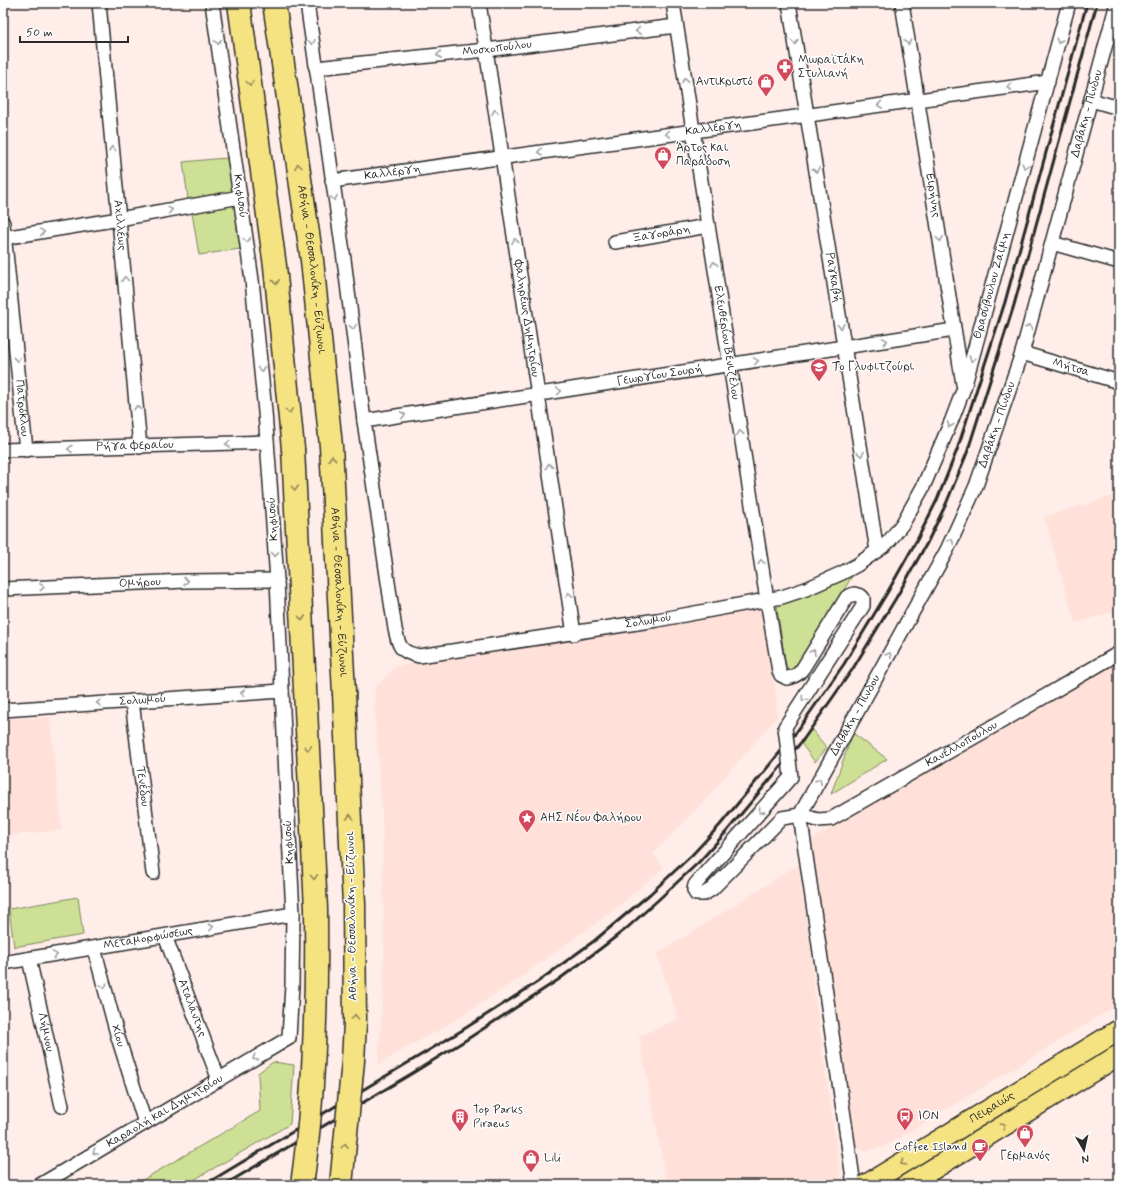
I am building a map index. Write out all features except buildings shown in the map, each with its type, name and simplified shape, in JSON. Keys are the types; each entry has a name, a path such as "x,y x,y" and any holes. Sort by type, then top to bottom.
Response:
{"highway":[{"path":"239,3 275,266 293,449 316,909 314,1058 302,1185"},
{"name":"Αθήνα - Θεσσαλονίκη - Εύζωνοι","path":"274,3 312,260 332,461 355,942 355,1022 341,1185"}],"main road":[{"name":"Πειραιώς","path":"866,1185 1119,1030"},
{"name":"Πειραιώς","path":"907,1185 1119,1055"}],"street":[{"name":"Αχιλλέως","path":"98,3 140,447"},
{"name":"Κηφισού","path":"212,3 252,280 267,442 277,580 293,914 292,985 289,1038"},
{"path":"307,3 352,318 364,421"},
{"name":"Φαληρέως Δημητρίου","path":"479,3 574,634"},
{"name":"Ελευθερίου Βενιζέλου","path":"673,3 767,600 779,671 781,674 787,678 792,678 798,674 847,597 854,594 863,598 863,606 785,727 792,777 696,883 694,888 696,894 702,894 712,889 782,818 800,815"},
{"name":"Ραγκαβή","path":"789,3 877,551"},
{"name":"Ειρήνης","path":"902,3 964,388"},
{"name":"Θρασύβουλου Ζαΐμη","path":"877,551 893,537 909,514 923,487 964,388 1069,3"},
{"name":"Δαβάκη - Πίνδου","path":"800,815 947,550 978,480 1022,353 1118,3"},
{"name":"Μοσχοπούλου","path":"316,68 486,50 676,26"},
{"name":"Καλλέργη","path":"332,181 1048,82"},
{"path":"1091,100 1119,108"},
{"path":"4,238 240,197"},
{"name":"Πατρόκλου","path":"3,222 26,450"},
{"name":"Ξαγοράρη","path":"615,242 708,226"},
{"path":"1052,243 1119,262"},
{"name":"Γεωργίου Σουρή","path":"364,421 954,330"},
{"name":"Μήτσα","path":"1022,353 1119,382"},
{"name":"Σολωμού","path":"364,421 395,629 401,648 409,654 419,656 440,654 574,634 665,619 787,596 830,579 857,565 877,551"},
{"name":"Ρήγα Φεραίου","path":"3,450 267,442"},
{"name":"Ομήρου","path":"3,589 186,581 277,580"},
{"name":"Κανελλοπούλου","path":"800,815 818,820 831,819 1018,712 1119,652"},
{"name":"Σολωμού","path":"3,710 282,691"},
{"name":"Τενέδου","path":"132,701 153,873"},
{"path":"800,815 854,1185"},
{"name":"Μεταμορφώσεως","path":"3,963 293,914"},
{"name":"Αταλάντης","path":"165,936 219,1080"},
{"name":"Χίου","path":"94,948 117,1034 145,1123"},
{"name":"Λήμνου","path":"29,959 62,1106"},
{"name":"Καραολή και Δημητρίου","path":"40,1185 289,1038"}],"shaded area":[{"path":"1119,494 1119,610 1075,623 1044,517"},
{"name":"ΑΗΣ Νέου Φαλήρου","path":"762,607 776,694 777,717 706,799 653,854 664,868 611,912 517,980 438,1031 378,1065 384,954 382,813 374,705 375,688 396,666 575,639"},
{"path":"1119,659 1119,1004 890,1144 866,1151 857,1148 853,1143 807,849 816,837"},
{"path":"50,717 62,830 5,836 3,813 3,719"},
{"path":"798,865 812,957 814,991 842,1185 667,1185 639,1036 678,1019 657,954"}],"green space":[{"path":"229,158 233,191 188,199 183,162"},
{"path":"235,205 240,249 199,255 192,213"},
{"path":"854,573 796,669 787,671 777,609 778,606 786,600"},
{"path":"812,730 827,748 815,762 800,742"},
{"path":"853,733 887,759 831,794"},
{"path":"78,897 83,935 14,947 9,909"},
{"path":"273,1062 294,1065 290,1124 185,1185 134,1185 260,1111 258,1073"}],"railway":[{"path":"204,1185 461,1031 536,983 594,941 650,894 692,855 720,825 795,734 844,664 887,593 918,538 937,500 957,450 1005,302 1087,3"},
{"path":"224,1185 466,1040 558,980 600,949 627,928 699,862 803,740 852,670 896,598 927,543 946,504 967,453 1014,305 1097,3"}],"place":[{"name":"Μωραϊτάκη Στυλιανή","path":"785,82"},
{"name":"Αντικριστό","path":"766,97"},
{"name":"Άρτος και Παράδοση","path":"663,170"},
{"name":"Το Γλυφιτζούρι","path":"819,382"},
{"name":"ΑΗΣ Νέου Φαλήρου","path":"527,833"},
{"name":"ΙΟΝ","path":"905,1131"},
{"name":"Top Parks Piraeus","path":"460,1132"},
{"name":"Γερμανός","path":"1025,1148"},
{"name":"Coffee Island","path":"980,1162"},
{"name":"Lili","path":"531,1173"}]}
